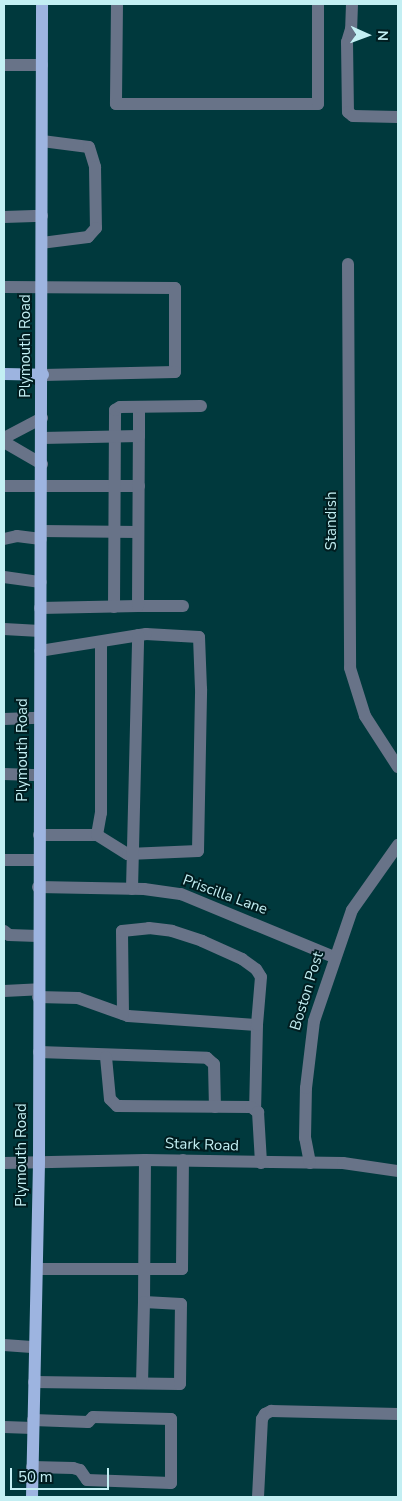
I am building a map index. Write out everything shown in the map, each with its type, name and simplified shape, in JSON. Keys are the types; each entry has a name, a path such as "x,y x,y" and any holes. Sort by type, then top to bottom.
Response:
{"main road":[{"name":"Plymouth Road","path":"32,1497 39,1162 38,860 43,375 42,4"},
{"path":"4,374 43,375"}],"street":[{"path":"116,4 116,104 318,104 318,4"},
{"path":"352,4 351,29 347,42 348,112 353,116 398,117"},
{"path":"4,65 42,66"},
{"path":"42,141 89,147 95,167 96,228 88,237 42,243"},
{"path":"4,217 42,216"},
{"name":"Standish","path":"348,264 350,668 365,716 398,767"},
{"path":"4,286 175,288 175,372 43,375"},
{"path":"114,607 115,410 120,407 201,406"},
{"path":"138,606 139,407"},
{"path":"4,438 42,418"},
{"path":"42,438 139,436"},
{"path":"4,442 42,464"},
{"path":"4,486 138,486"},
{"path":"4,539 17,536 138,532"},
{"path":"4,578 41,582"},
{"path":"40,608 183,606"},
{"path":"4,629 40,631"},
{"path":"39,835 97,834 128,854 198,851 202,689 199,637 138,635 40,650"},
{"path":"132,888 135,854 138,635"},
{"path":"97,834 101,813 101,642"},
{"path":"4,719 39,718"},
{"path":"4,774 39,775"},
{"name":"Boston Post","path":"310,1163 305,1138 307,1057 314,1021 334,957 352,910 398,845"},
{"path":"4,860 38,860"},
{"name":"Priscilla Lane","path":"38,887 132,888 167,891 206,902 334,957"},
{"path":"123,1014 122,931 149,928 172,931 202,941 242,959 256,969 261,977 257,1025 255,1110"},
{"path":"4,931 9,935 38,936"},
{"path":"4,991 78,998 123,1014 257,1025"},
{"path":"39,1052 106,1057 207,1058 214,1064 215,1107"},
{"path":"106,1057 110,1099 117,1106 251,1107 258,1112 261,1163"},
{"path":"142,1383 145,1160"},
{"path":"37,1270 182,1269 183,1160"},
{"name":"Stark Road","path":"4,1163 183,1160 362,1164 398,1171"},
{"path":"34,1382 180,1384 181,1304 144,1302"},
{"path":"4,1345 35,1348"},
{"path":"258,1497 262,1420 265,1414 271,1411 398,1414"},
{"path":"4,1427 88,1422 93,1417 171,1419 171,1483 87,1480 80,1470 73,1468 32,1467"}]}
